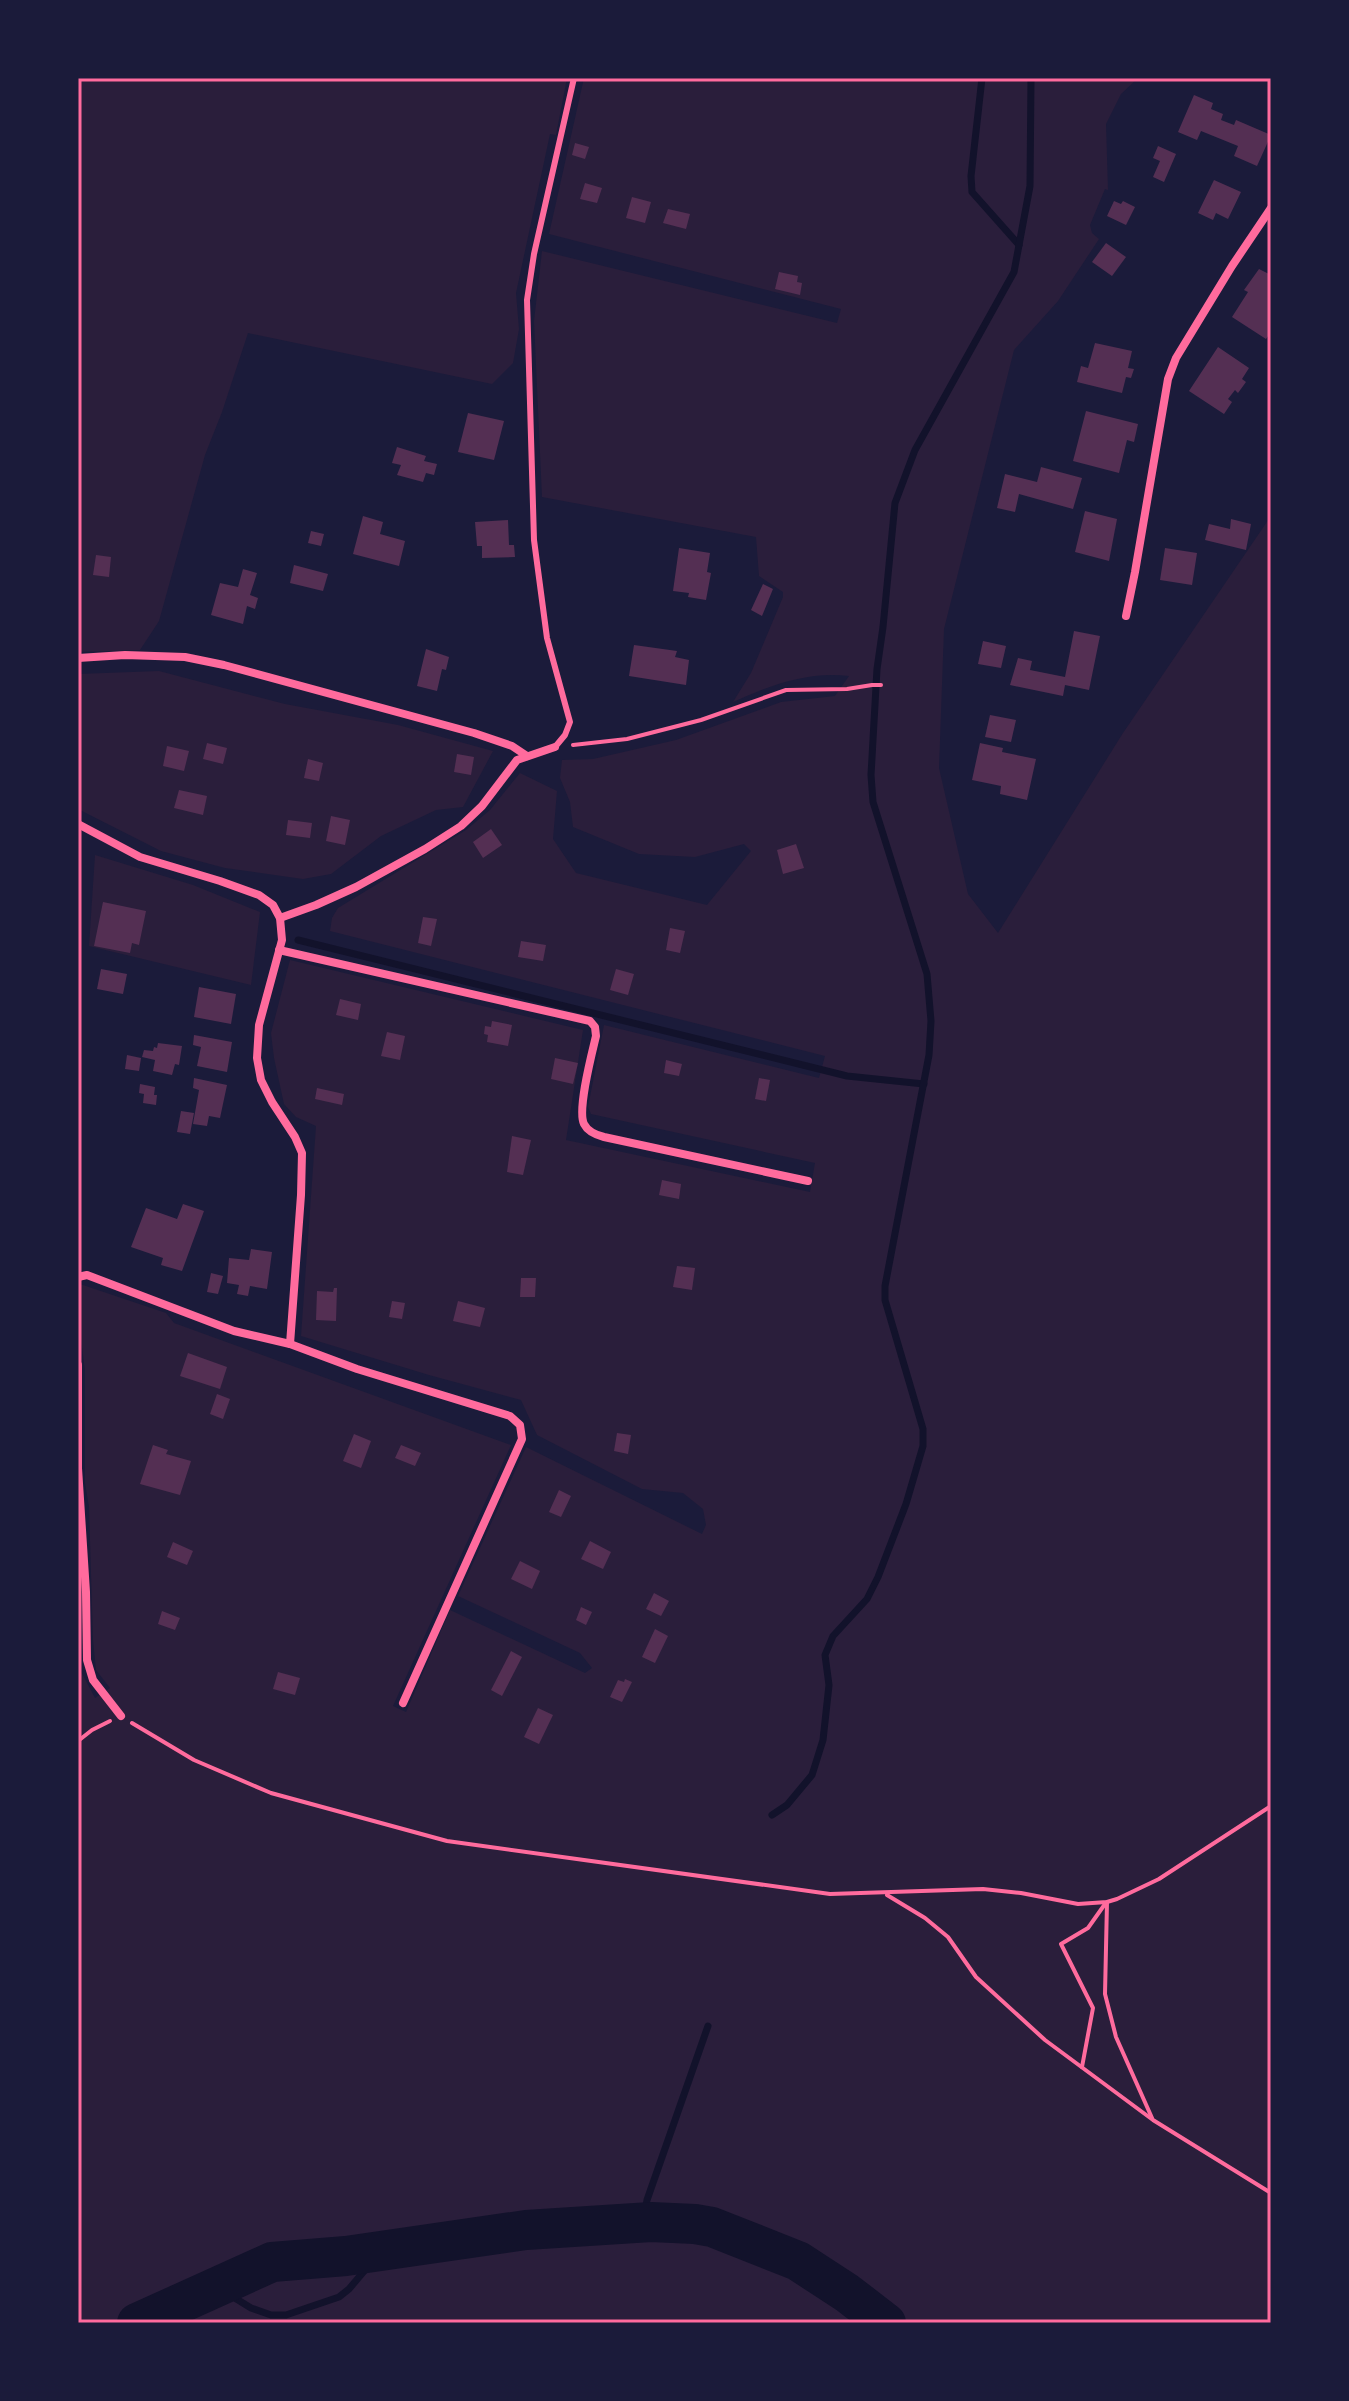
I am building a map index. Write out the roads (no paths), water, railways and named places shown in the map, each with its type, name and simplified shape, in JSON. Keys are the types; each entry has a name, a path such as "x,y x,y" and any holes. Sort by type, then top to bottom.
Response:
{"street":[{"path":"1126,616 1168,379 1176,358 1271,208"},
{"path":"78,658 125,655 185,657 224,665 474,733 512,746 527,756"},
{"path":"280,918 356,887 425,849 461,826 482,806 517,760 555,747"},
{"path":"78,824 140,857 259,895 273,905 280,918 282,940 259,1025 257,1058 261,1080 302,1153 290,1344"},
{"path":"279,950 590,1021 595,1027 596,1036 582,1110 583,1123 591,1133 808,1181"},
{"path":"82,1276 234,1331 290,1344 357,1369 510,1416 520,1425 522,1439 403,1703"},
{"path":"78,1365 78,1468 87,1660 93,1680 121,1716"}],"lane":[{"path":"555,747 565,735 570,722 547,638 534,540 527,300 534,254 574,78"}],"waterway":[{"path":"982,78 972,192 1019,245"},
{"path":"772,1815 787,1805 812,1775 823,1740 829,1685 825,1655 833,1636 867,1599 878,1577 906,1504 923,1446 923,1429 885,1300 885,1286 929,1055 931,1021 927,974 873,802 871,775 877,669 895,503 915,450 1014,272 1030,186 1031,78"},
{"path":"298,940 847,1076 924,1084"},
{"path":"643,2223 647,2200 708,2026"},
{"path":"137,2323 272,2262 346,2256 526,2230 651,2222 712,2227 798,2261 886,2323"},
{"path":"222,2284 230,2295 251,2308 271,2315 286,2315 339,2297 381,2251"}]}
